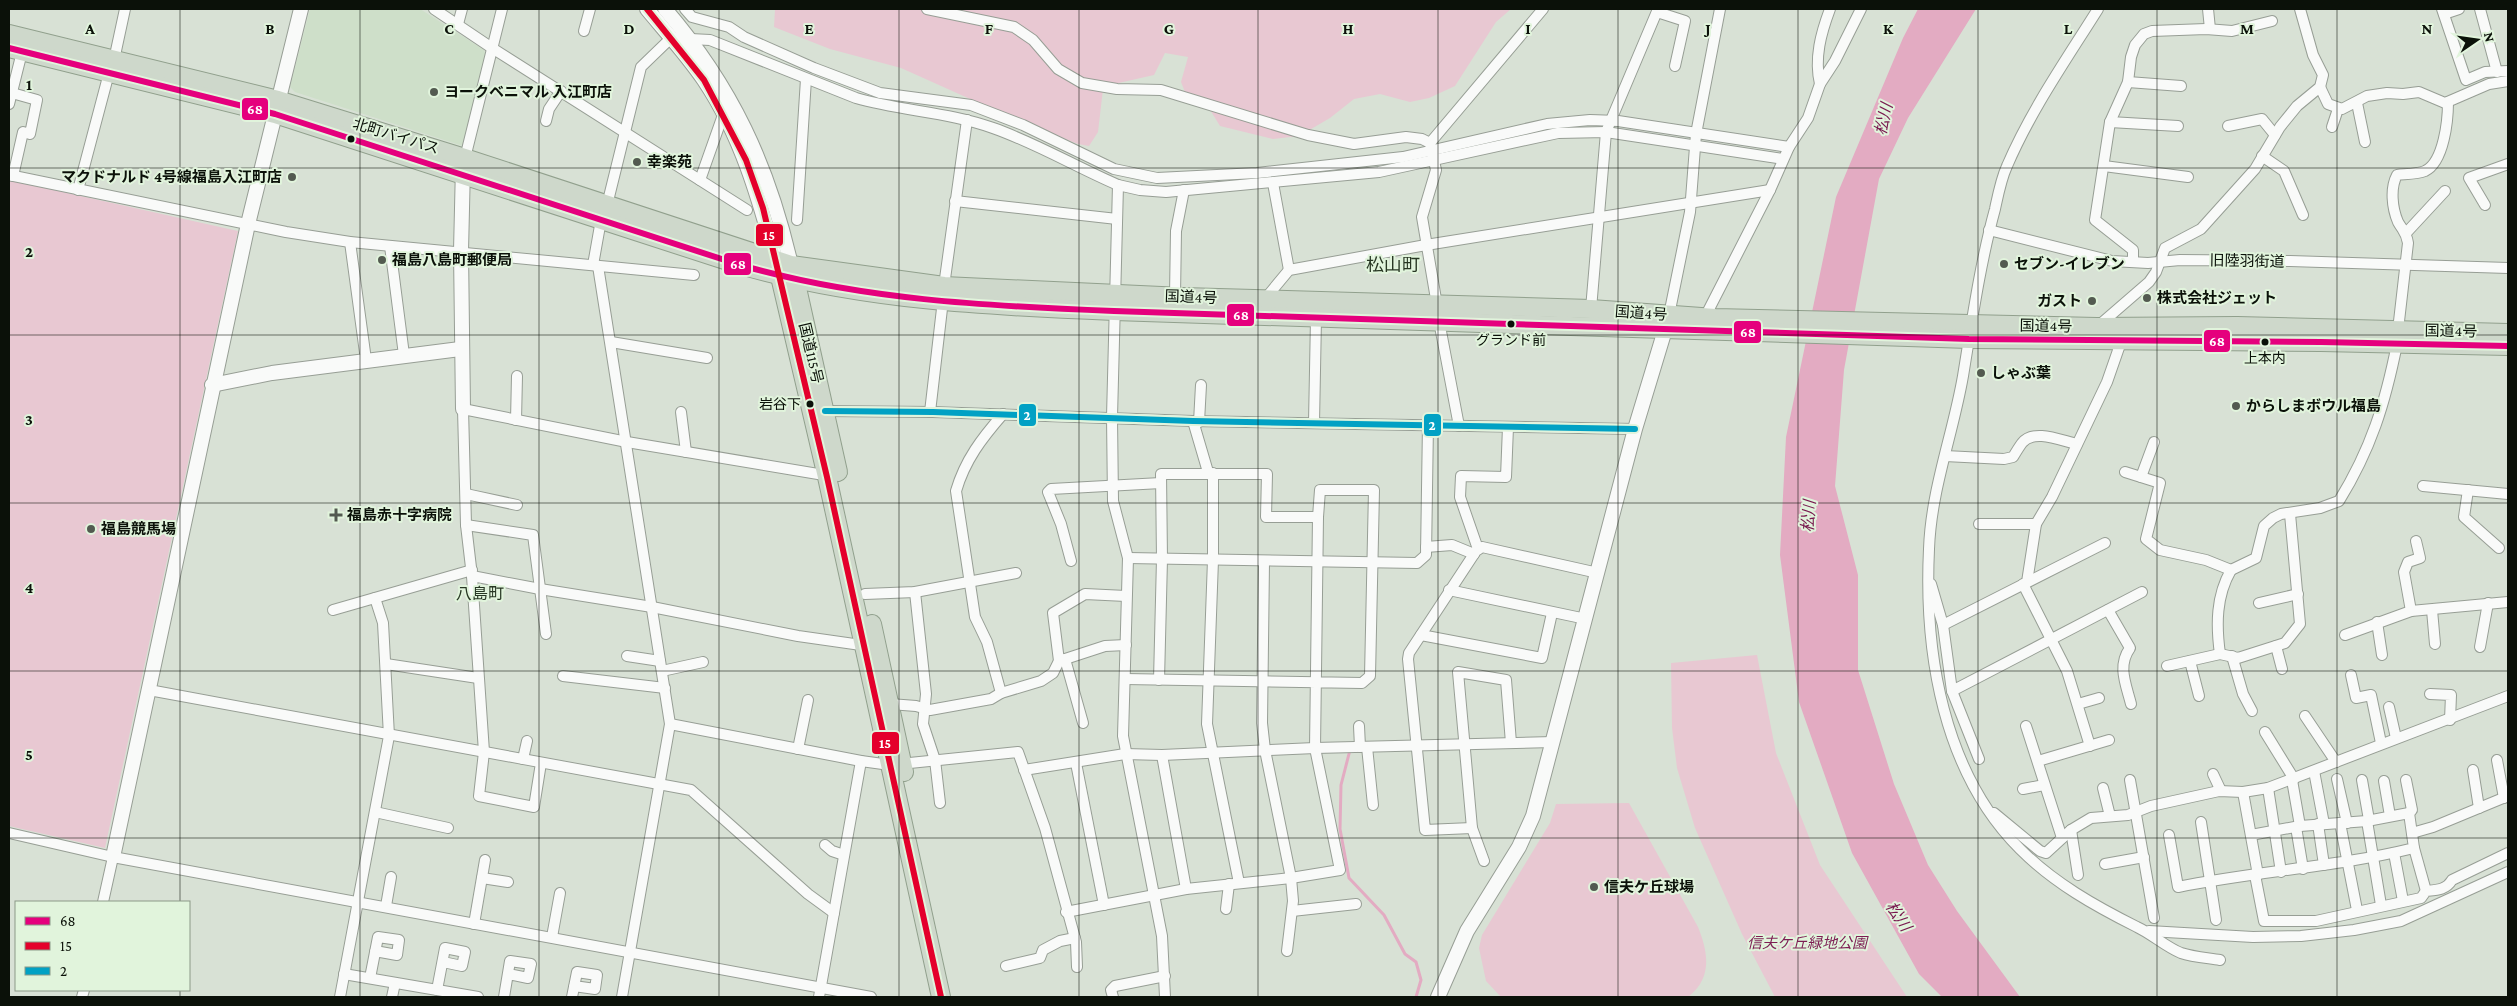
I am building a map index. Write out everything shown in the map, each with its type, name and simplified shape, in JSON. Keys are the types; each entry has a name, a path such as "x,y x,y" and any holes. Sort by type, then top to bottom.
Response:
{"highway":[{"name":"北町バイパス","path":"9,34 112,66 276,107 786,270"},
{"name":"北町バイパス","path":"16,50 112,66"},
{"name":"国道4号","path":"786,270 943,293 1316,318 1438,312 1591,309 1667,321"},
{"name":"国道115号","path":"786,270 825,411 833,476 865,594 871,646 890,704 896,764 953,997"},
{"name":"国道115号","path":"786,270 871,646 941,997"},
{"name":"国道4号","path":"1114,303 1175,296 1265,299 1438,312 1966,331 2122,339 2397,337 2508,332"},
{"name":"国道4号","path":"1966,331 2097,327 2237,326 2508,346"}],"street":[{"path":"78,190 112,66 125,9"},
{"path":"103,901 212,385 248,224 301,9"},
{"path":"434,9 747,210"},
{"path":"458,24 462,9"},
{"path":"502,9 463,166 460,251 460,349 466,525 472,573 484,752 479,796 534,807 541,762"},
{"path":"584,31 590,9"},
{"path":"647,9 704,80 723,115 756,188 786,270"},
{"path":"665,9 691,39 715,73 763,168 786,270"},
{"path":"685,9 692,17 729,27 744,37 852,83 880,93 971,105 1023,125 1114,169 1157,178 1200,178 1394,158 1558,133 1606,132 1783,159"},
{"path":"927,9 1014,27 1033,40 1058,69 1082,83 1117,89 1161,90 1308,135 1354,144 1406,137 1422,139 1432,152 1436,170 1422,217 1460,426"},
{"path":"1432,152 1543,9"},
{"path":"1438,997 1467,931 1523,839 1533,816 1635,429 1667,321 1690,212 1689,201 1696,134 1720,9"},
{"path":"1820,84 1817,70 1818,51 1830,9"},
{"path":"1710,322 1788,147 1808,118 1820,84 1835,61 1861,9"},
{"path":"2098,9 2038,105 2006,168 1989,230 1966,331 1945,456 1935,495 1928,548 1930,581 1928,623 1940,696 1966,770 1989,810 2019,849 2048,874 2087,901 2138,927 2181,953 2220,960"},
{"path":"2208,9 2210,29"},
{"path":"2097,327 2149,282 2156,272 2164,248 2201,230 2255,169 2275,134 2297,106 2320,87 2323,75 2313,55 2300,9"},
{"path":"2459,9 2443,11 2466,80 2485,72 2508,71"},
{"path":"2480,9 2497,72"},
{"path":"1591,309 1597,218 1606,132 1636,57 1658,10 1685,20 1675,66"},
{"path":"2133,262 2134,250 2094,220 2110,122 2128,82 2131,57 2135,45 2144,34 2152,31 2210,29 2232,32 2272,21"},
{"path":"622,997 670,724 627,442 595,265 604,213 641,67 671,38 710,40 806,79 875,103 967,120 1021,139 1118,185 1140,190 1184,190 1379,172 1432,152 1547,124 1590,120 1612,120 1788,147"},
{"path":"9,104 12,93 16,50"},
{"path":"797,220 806,79"},
{"path":"2320,87 2328,104 2338,109 2357,103 2374,94 2419,92 2434,100 2448,102 2489,84 2508,81"},
{"path":"2128,82 2181,86"},
{"path":"546,121 549,109 561,92"},
{"path":"12,93 37,100 30,134 23,132 11,175 248,224 350,242 460,251 694,275"},
{"path":"2220,654 2217,619 2224,586 2231,570 2256,558 2260,539 2268,522 2281,514 2320,508 2339,501 2380,417 2397,337 2408,243 2406,232 2399,223 2395,212 2392,185 2397,176 2424,171 2432,166 2444,142 2448,102"},
{"path":"2357,103 2365,142"},
{"path":"2332,127 2338,109"},
{"path":"700,180 723,115"},
{"path":"2228,126 2262,119 2275,134"},
{"path":"930,412 943,293 967,120"},
{"path":"2110,122 2178,126"},
{"path":"2262,156 2284,170 2304,215"},
{"path":"2485,205 2469,178 2508,164"},
{"path":"2104,166 2188,177"},
{"path":"1273,182 1289,270"},
{"path":"1118,185 1112,417 1113,501 1128,558 1125,754 1162,936 1165,997"},
{"path":"1175,296 1176,231 1184,190"},
{"path":"1265,299 1289,270 1689,201 1770,190"},
{"path":"2406,232 2445,190"},
{"path":"955,201 1117,219"},
{"name":"旧陸羽街道","path":"1989,230 2112,261 2405,264 2508,268"},
{"path":"350,242 366,360"},
{"path":"390,246 404,355"},
{"path":"1314,423 1316,318"},
{"path":"2090,746 2067,671 2050,640 2025,583 2036,524 2052,497 2107,382 2122,339"},
{"path":"610,342 707,358"},
{"path":"212,385 366,360 460,349"},
{"path":"516,420 517,376"},
{"path":"1201,385 1196,421 1211,473 1214,560 1207,724 1234,883 1226,909"},
{"path":"463,409 627,442 833,476"},
{"path":"825,411 930,412 1196,421 1635,429"},
{"path":"681,412 686,452"},
{"path":"1001,693 988,642 975,617 956,491 961,473 969,458 1002,414"},
{"path":"1128,558 1264,562 1417,563 1426,555 1428,424"},
{"path":"1476,552 1460,497 1461,476 1506,478 1508,427"},
{"path":"1945,456 2013,457 2023,442 2040,436 2077,444"},
{"path":"2140,477 2154,442"},
{"path":"2125,472 2160,483 2146,539 2160,550 2206,560 2231,570"},
{"path":"1159,680 1162,559 1161,474 1267,474 1266,517 1318,517"},
{"path":"1071,561 1061,524 1048,492 1051,488 1161,483"},
{"path":"2423,486 2508,494"},
{"path":"1066,912 1186,889 1291,878 1340,870 1315,748 1316,682 1317,562 1320,490 1374,490 1370,676 1362,683 1316,682 1261,681 1209,682 1125,679"},
{"path":"2468,490 2464,517 2499,548"},
{"path":"466,494 517,505"},
{"path":"2167,666 2220,654 2238,658 2285,643 2300,624 2290,514"},
{"path":"1979,524 2036,524"},
{"path":"466,525 533,534 546,634"},
{"path":"2411,611 2404,572 2408,562 2420,558 2416,541"},
{"path":"1944,625 2105,543"},
{"path":"1426,547 1452,545 1476,552"},
{"path":"1472,828 1425,830 1408,659 1409,653 1449,590 1476,552 1482,547 1598,574"},
{"path":"1264,562 1261,681 1262,723 1265,750 1291,878 1292,911 1287,951"},
{"path":"333,610 472,573 540,589 871,646"},
{"path":"865,594 915,592 1016,573"},
{"path":"1930,581 1944,625 1952,691 1979,758"},
{"path":"1449,590 1586,619"},
{"path":"915,592 926,694 923,724 935,760 940,803"},
{"path":"1952,691 2142,592"},
{"path":"1083,724 1062,660 1054,613 1085,594 1126,596"},
{"path":"2259,603 2298,594"},
{"path":"340,997 389,736 383,623 375,598"},
{"path":"2345,635 2411,611 2508,602"},
{"path":"2480,646 2488,604"},
{"path":"2108,610 2130,648 2123,658 2123,672 2131,704"},
{"path":"2432,610 2435,644"},
{"path":"1421,636 1542,658 1552,613"},
{"path":"2378,622 2382,655"},
{"path":"890,704 925,707 930,710 991,699 1001,693 1041,682 1053,673 1062,660 1105,646 1126,645"},
{"path":"2276,646 2282,669"},
{"path":"627,656 661,666 703,662"},
{"path":"2232,656 2243,694 2252,711"},
{"path":"2190,661 2199,696"},
{"path":"386,664 478,678"},
{"path":"1484,861 1472,828 1458,672 1506,680 1511,743"},
{"path":"2351,675 2356,698 2371,695 2381,743"},
{"path":"563,676 665,688"},
{"path":"149,690 389,736 661,783 691,790 808,894 834,913"},
{"path":"2430,694 2451,695 2450,720"},
{"path":"1989,810 2040,851 2046,852 2071,830 2091,818 2137,812 2151,806 2221,791 2243,792 2268,788 2381,743 2450,720 2508,696"},
{"path":"2078,704 2099,698"},
{"path":"798,749 808,700"},
{"path":"2390,707 2396,738"},
{"path":"2305,716 2336,762"},
{"path":"670,724 860,761 896,764 1018,752 1045,828 1066,912 1075,938 1077,966"},
{"path":"1359,726 1373,805"},
{"path":"2026,726 2062,838"},
{"path":"2265,732 2293,779 2303,869"},
{"path":"2038,761 2109,740"},
{"path":"523,759 527,741"},
{"path":"1024,770 1125,754 1162,755 1315,748 1553,742"},
{"path":"1162,755 1186,889"},
{"path":"2412,832 2433,827 2506,797 2497,760"},
{"path":"819,993 860,761"},
{"path":"1076,763 1104,905"},
{"path":"2473,770 2479,808"},
{"path":"2314,771 2324,865"},
{"path":"2212,774 2221,791"},
{"path":"2337,779 2347,862 2358,910"},
{"path":"2130,780 2154,918"},
{"path":"2362,780 2381,905"},
{"path":"2406,780 2412,810 2409,813 2414,848 2426,891"},
{"path":"2384,781 2390,816"},
{"path":"2023,789 2044,785"},
{"path":"2103,788 2110,816"},
{"path":"2268,788 2281,872"},
{"path":"2243,792 2264,921 2316,921 2358,910 2421,898 2426,891 2448,886 2452,880 2508,854"},
{"path":"375,812 448,828"},
{"path":"2251,835 2275,832 2298,826 2368,821 2409,813"},
{"path":"2201,822 2216,920"},
{"path":"2071,830 2078,875"},
{"path":"9,833 113,857 629,952 819,993 872,997"},
{"path":"2169,835 2178,887 2373,858 2414,848"},
{"path":"824,845 844,856"},
{"path":"2394,853 2402,902"},
{"path":"2104,864 2144,857"},
{"path":"474,924 485,860"},
{"path":"2138,927 2152,932 2253,937 2301,936 2354,930 2401,921 2508,872"},
{"path":"386,906 391,878"},
{"path":"482,878 508,882"},
{"path":"552,937 560,893"},
{"path":"1292,911 1356,904"},
{"path":"1006,966 1040,958 1043,950 1060,941 1075,938"},
{"path":"370,978 375,951"},
{"path":"437,990 443,962"},
{"path":"344,974 478,997"},
{"path":"504,997 508,974"},
{"path":"1112,997 1111,990 1115,986 1165,976"},
{"path":"392,997 395,983"},
{"path":"572,997 574,986"}],"shaded area":[{"path":"310,9 420,9 484,50 486,56 463,146 295,92 290,87"}],"green space":[{"path":"775,9 1511,9 1496,22 1455,86 1429,98 1410,102 1380,94 1354,99 1330,118 1299,136 1273,139 1220,126 1204,100 1185,92 1181,82 1188,57 1165,53 1154,75 1114,84 1103,89 1098,132 1089,146 1078,144 1008,116 901,68 830,49 774,27"},
{"name":"福島競馬場","path":"9,180 238,231 105,848 9,826"},
{"name":"信夫ケ丘緑地公園","path":"1757,655 1776,753 1820,865 1907,997 1775,997 1742,934 1695,828 1677,768 1672,728 1671,663"},
{"name":"信夫ケ丘球場","path":"1629,803 1698,927 1706,955 1705,973 1702,982 1688,997 1501,997 1486,981 1479,948 1482,935 1550,823 1556,804"}],"water":[{"name":"松川","path":"1918,9 1976,9 1908,118 1879,179 1844,370 1835,486 1858,575 1858,670 1894,784 1928,865 1957,911 2020,997 1942,997 1919,974 1852,853 1799,702 1780,555 1786,437 1836,197 1903,38"}],"waterway":[{"path":"1350,750 1341,785 1340,829 1349,878 1384,915 1405,954 1416,962 1421,980 1416,997"}],"transit line":[{"name":"15","path":"647,9 704,80 746,160 763,208 827,477 941,997"},
{"name":"68","path":"9,48 275,114 737,264 830,286 924,299 1019,307 1114,311 1969,339 2321,342 2508,346"},
{"name":"2","path":"825,411 933,412 1193,421 1635,429"}],"place":[{"name":"ヨークベニマル 入江町店","path":"434,92"},
{"name":"幸楽苑","path":"637,162"},
{"name":"マクドナルド 4号線福島入江町店","path":"292,177"},
{"name":"福島八島町郵便局","path":"382,260"},
{"name":"セブン-イレブン","path":"2004,264"},
{"name":"株式会社ジェット","path":"2147,298"},
{"name":"ガスト","path":"2092,301"},
{"name":"グランド前","path":"1511,324"},
{"name":"上本内","path":"2265,342"},
{"name":"しゃぶ葉","path":"1981,373"},
{"name":"岩谷下","path":"810,404"},
{"name":"からしまボウル福島","path":"2236,406"},
{"name":"福島赤十字病院","path":"336,515"},
{"name":"福島競馬場","path":"91,529"},
{"name":"信夫ケ丘球場","path":"1594,887"}],"district":[{"name":"松山町","path":"1393,265"},
{"name":"八島町","path":"480,593"}]}
